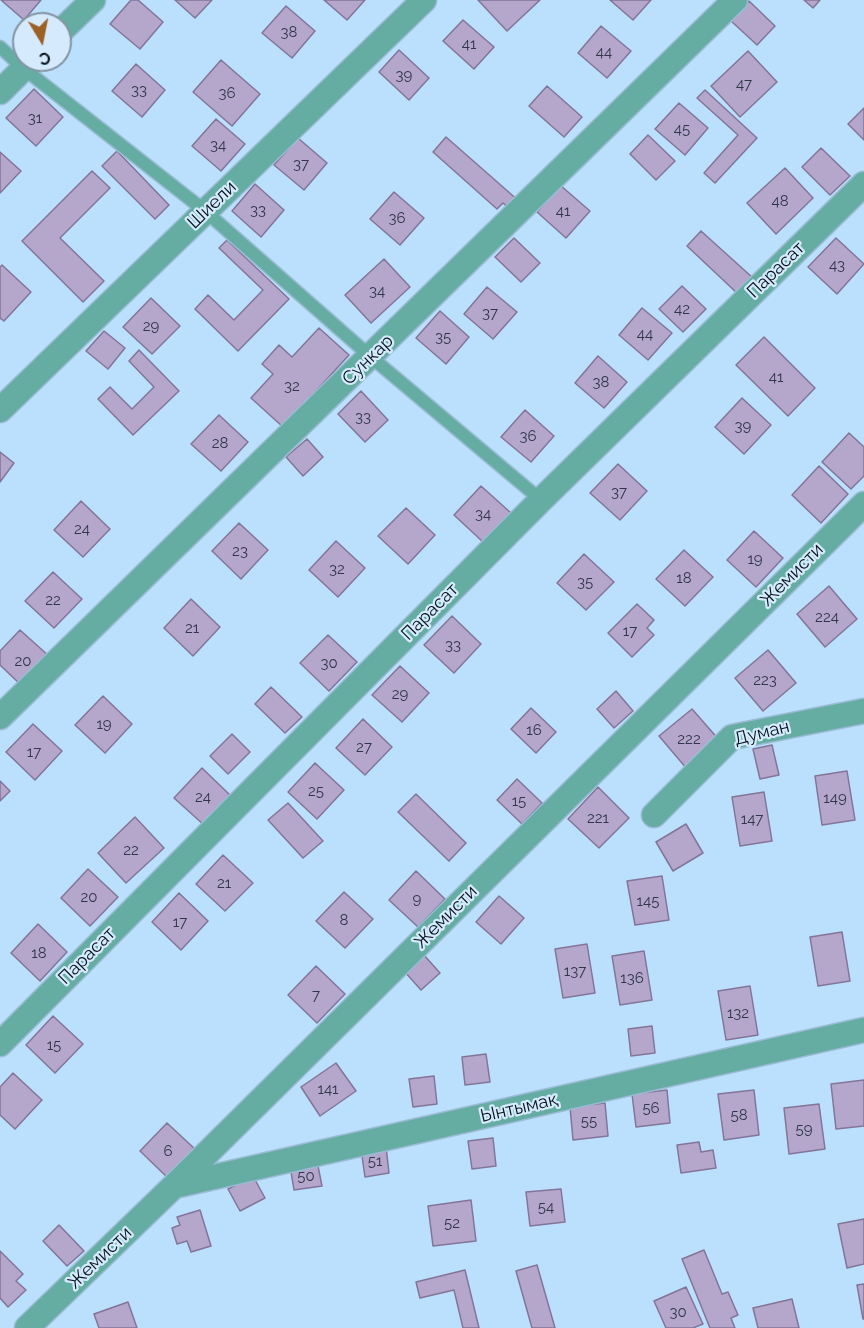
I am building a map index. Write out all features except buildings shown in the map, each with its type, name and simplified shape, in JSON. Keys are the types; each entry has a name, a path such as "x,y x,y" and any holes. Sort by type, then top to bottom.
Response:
{"street":[{"path":"72,20 93,0"},
{"name":"Шиели","path":"0,410 424,0"},
{"name":"Сункар","path":"0,717 735,0"},
{"path":"0,92 19,72"},
{"name":"Парасат","path":"0,1044 541,501 864,184"},
{"name":"Жемисти","path":"27,1328 174,1186 864,504"},
{"name":"Думан","path":"654,815 732,737 864,711"},
{"name":"Ынтымақ","path":"174,1186 864,1030"}],"lane":[{"path":"37,72 205,211 371,357 541,501"}]}
